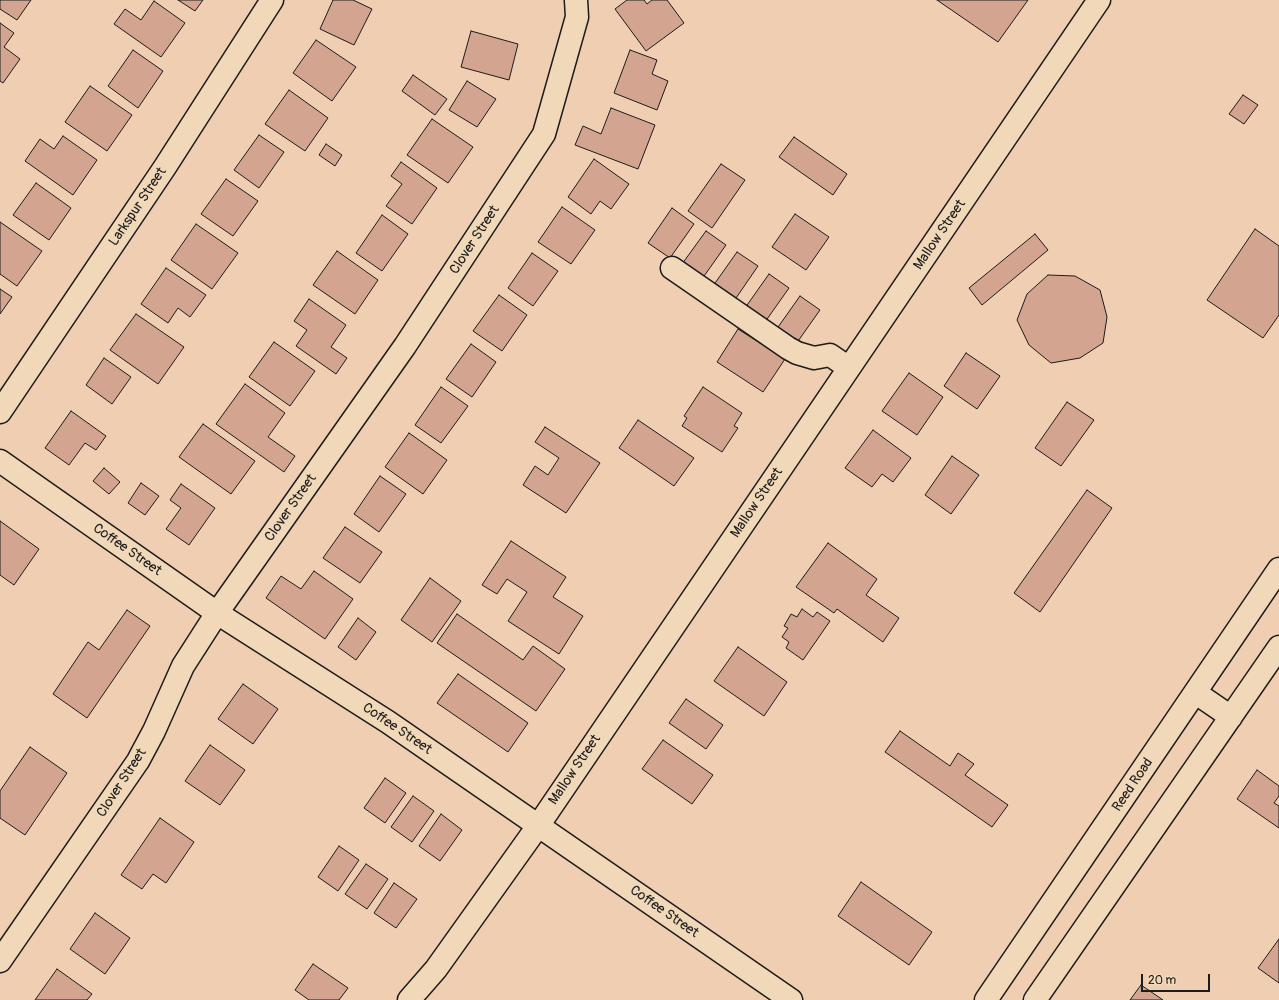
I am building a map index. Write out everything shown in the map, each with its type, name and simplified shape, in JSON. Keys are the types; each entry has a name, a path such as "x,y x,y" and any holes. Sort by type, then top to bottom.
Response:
{"street":[{"name":"Larkspur Street","path":"0,412 166,167 272,0"},
{"name":"Clover Street","path":"0,962 138,761 154,732 183,666 217,613 406,346 544,134 577,17 576,0"},
{"name":"Mallow Street","path":"409,1000 436,969 538,826 1099,0"},
{"path":"672,268 788,348 797,353 814,358 830,355 849,368"},
{"name":"Coffee Street","path":"0,461 217,613 388,722 791,1000"},
{"name":"Reed Road","path":"986,1000 1279,569"},
{"path":"1035,1000 1231,718 1279,646"},
{"path":"1196,693 1231,718"}],"building":[{"path":"0,0 31,0 17,20 0,9"},
{"path":"178,0 203,0 195,11"},
{"path":"333,0 353,0 372,9 354,45 320,29"},
{"path":"627,0 644,0 647,4 652,0 667,0 684,23 646,51 615,9"},
{"path":"937,0 1028,0 998,42"},
{"path":"154,1 185,23 161,57 114,24 125,9 141,20"},
{"path":"0,23 14,33 4,47 20,59 3,83 0,81"},
{"path":"471,31 518,44 509,80 461,67"},
{"path":"316,40 356,67 332,101 293,73"},
{"path":"133,50 163,71 138,108 108,86"},
{"path":"630,50 657,60 652,74 668,81 657,110 614,93"},
{"path":"413,75 447,99 435,115 402,91"},
{"path":"467,81 496,99 477,127 449,110"},
{"path":"90,86 132,115 107,151 65,122"},
{"path":"289,90 328,118 305,151 265,124"},
{"path":"1243,95 1258,105 1244,124 1229,114"},
{"path":"611,108 655,125 638,169 575,145 583,126 601,134"},
{"path":"432,119 473,147 448,183 407,155"},
{"path":"259,135 284,152 259,188 234,170"},
{"path":"63,136 97,160 73,195 25,161 40,139 54,149"},
{"path":"794,137 847,174 833,195 779,157"},
{"path":"326,144 342,155 335,166 319,155"},
{"path":"594,159 629,184 611,209 600,201 591,214 568,197"},
{"path":"401,162 437,188 412,224 386,206 402,184 391,176"},
{"path":"721,164 745,180 712,228 688,211"},
{"path":"226,179 258,201 233,236 201,214"},
{"path":"36,183 71,208 49,240 13,215"},
{"path":"562,207 595,230 571,264 538,242"},
{"path":"672,208 694,224 670,258 648,243"},
{"path":"795,214 829,237 806,270 772,247"},
{"path":"382,215 408,234 382,271 356,253"},
{"path":"0,222 42,251 17,286 0,274"},
{"path":"196,224 238,253 212,289 171,260"},
{"path":"1255,229 1279,246 1279,315 1263,338 1207,300"},
{"path":"706,231 726,245 702,279 682,264"},
{"path":"1035,234 1048,250 982,305 969,288"},
{"path":"337,251 378,280 355,314 313,285"},
{"path":"737,252 758,266 734,301 713,286"},
{"path":"532,253 558,271 533,306 508,288"},
{"path":"166,268 206,295 190,317 178,308 168,323 141,304"},
{"path":"769,274 789,288 765,322 745,308"},
{"path":"1048,275 1075,276 1100,290 1107,317 1103,343 1080,358 1051,363 1029,345 1017,320 1027,294"},
{"path":"0,289 12,297 0,314"},
{"path":"499,295 527,315 502,351 473,331"},
{"path":"800,296 820,310 796,344 776,330"},
{"path":"309,299 346,325 331,347 347,358 336,374 296,346 307,330 294,321"},
{"path":"136,314 184,347 158,384 110,350"},
{"path":"738,329 785,359 763,392 717,362"},
{"path":"274,342 315,371 290,406 249,377"},
{"path":"471,344 496,362 472,397 446,379"},
{"path":"966,353 1000,376 977,409 944,386"},
{"path":"104,358 131,377 112,404 86,385"},
{"path":"909,373 943,397 917,435 882,411"},
{"path":"245,384 285,413 268,437 295,456 284,472 216,424"},
{"path":"441,387 468,406 441,443 415,425"},
{"path":"703,387 742,413 734,426 738,428 722,452 682,426 687,418 684,416"},
{"path":"1067,402 1094,420 1061,466 1035,448"},
{"path":"71,411 106,436 96,450 85,443 69,465 45,448"},
{"path":"638,420 694,458 674,486 619,448"},
{"path":"203,424 255,461 231,494 179,457"},
{"path":"545,427 600,463 566,513 523,485 535,466 548,475 559,458 535,442"},
{"path":"873,430 911,458 893,482 882,474 872,487 845,468"},
{"path":"409,433 447,460 423,494 385,467"},
{"path":"952,456 979,475 951,514 925,495"},
{"path":"104,468 120,482 109,494 93,481"},
{"path":"380,476 406,494 379,532 354,514"},
{"path":"141,483 159,496 145,515 128,503"},
{"path":"181,484 215,508 189,545 166,529 181,508 170,500"},
{"path":"1087,490 1112,508 1040,612 1014,593"},
{"path":"0,521 39,549 14,585 0,575"},
{"path":"345,527 382,552 360,583 323,558"},
{"path":"511,541 566,577 553,597 583,616 559,654 508,621 527,592 507,579 497,594 482,585"},
{"path":"828,543 877,579 866,595 899,618 883,642 837,609 834,613 796,587"},
{"path":"314,571 353,599 325,639 266,598 281,576 301,589"},
{"path":"430,578 461,601 432,642 401,620"},
{"path":"802,609 813,617 817,612 830,621 803,660 786,648 789,642 782,637 788,628 784,626 791,614 797,617"},
{"path":"127,610 150,626 87,718 53,694 88,642 99,650"},
{"path":"457,614 523,660 533,646 565,669 536,711 437,643"},
{"path":"358,618 376,632 356,660 338,647"},
{"path":"738,647 787,682 764,716 714,681"},
{"path":"458,674 528,723 508,752 437,703"},
{"path":"243,684 278,709 253,744 218,719"},
{"path":"686,699 723,725 706,749 669,723"},
{"path":"900,731 950,766 958,753 974,764 965,775 1008,805 992,827 885,752"},
{"path":"663,740 713,775 692,804 642,769"},
{"path":"210,745 245,770 220,805 185,781"},
{"path":"30,747 67,773 25,835 0,818 0,791"},
{"path":"1257,770 1279,786 1279,796 1274,803 1279,806 1279,828 1237,799"},
{"path":"385,778 406,793 385,823 364,808"},
{"path":"413,796 434,811 412,842 391,827"},
{"path":"441,814 462,830 440,861 419,846"},
{"path":"160,818 194,842 166,883 153,874 142,889 121,875"},
{"path":"339,846 359,860 338,891 318,877"},
{"path":"366,864 388,879 367,909 345,894"},
{"path":"861,882 932,932 909,965 838,916"},
{"path":"394,883 417,899 396,928 374,913"},
{"path":"95,913 130,938 105,974 70,949"},
{"path":"1279,939 1279,983 1258,968"},
{"path":"313,964 348,988 339,1000 309,1000 295,990"},
{"path":"57,969 92,994 87,1000 35,1000"},
{"path":"1141,985 1163,1000 1130,1000"}]}
